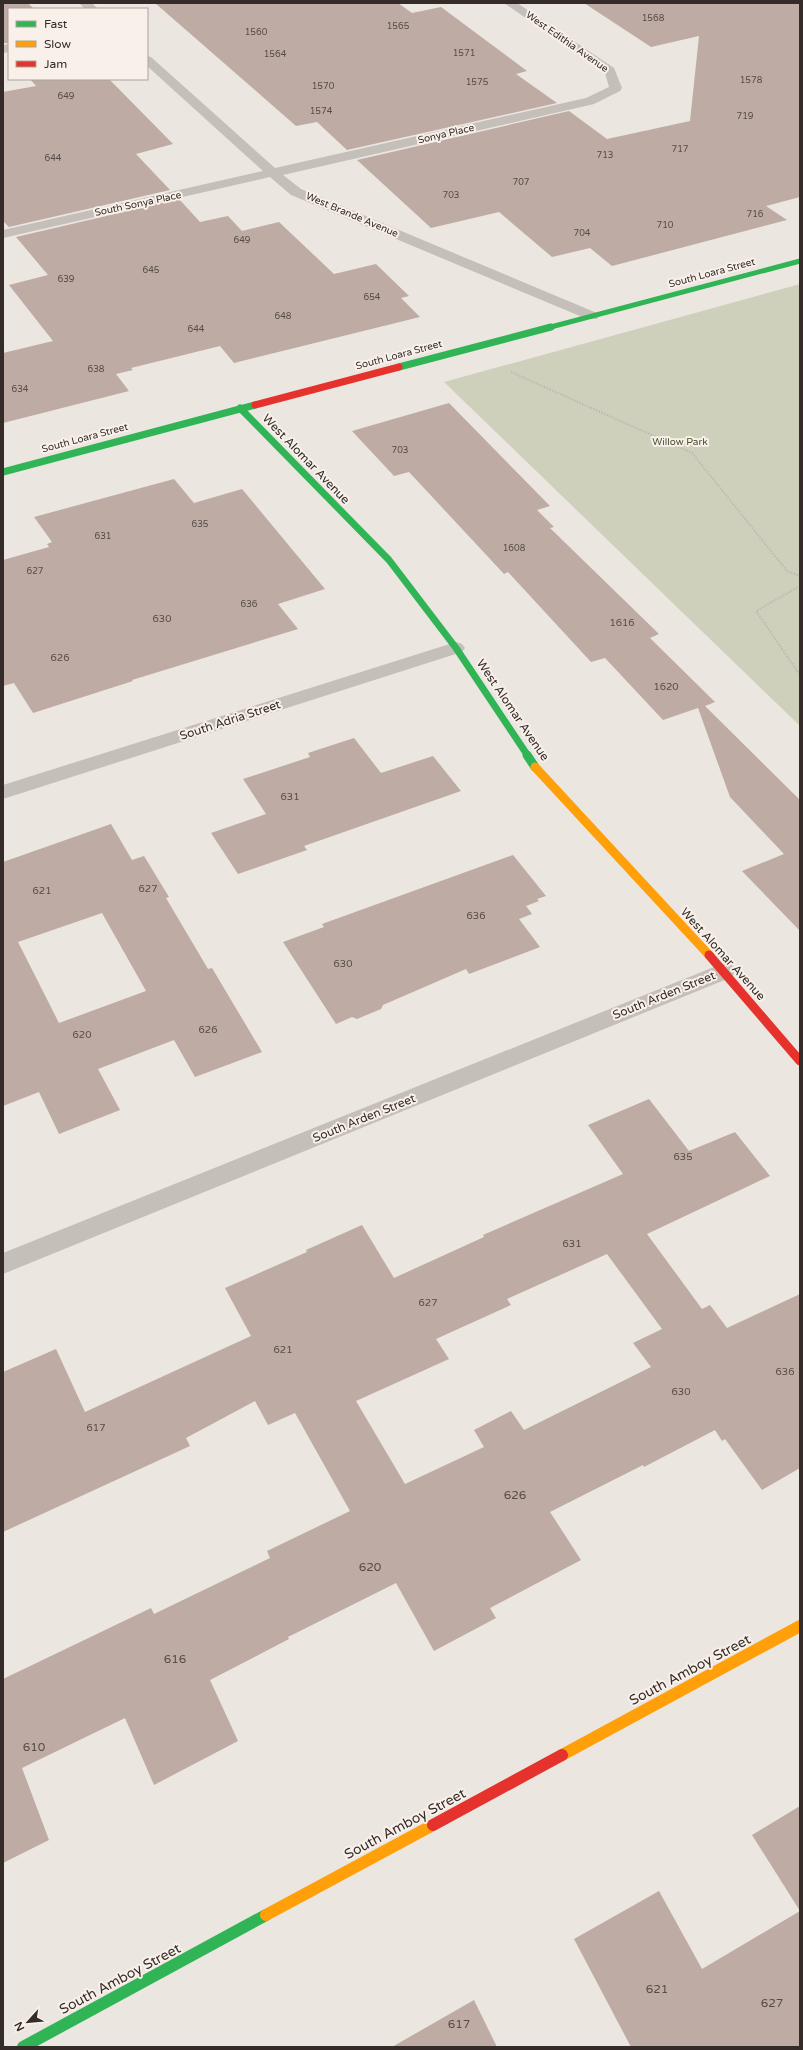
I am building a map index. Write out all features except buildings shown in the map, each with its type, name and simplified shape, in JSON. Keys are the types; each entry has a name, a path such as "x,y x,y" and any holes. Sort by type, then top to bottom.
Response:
{"street":[{"name":"West Edithia Avenue","path":"510,3 610,71 616,88"},
{"name":"West Brande Avenue","path":"148,61 296,192 592,316"},
{"name":"Sonya Place","path":"274,174 590,101 616,88"},
{"name":"South Sonya Place","path":"3,234 274,174"},
{"name":"South Loara Street","path":"3,472 240,408 800,261"},
{"name":"West Alomar Avenue","path":"240,408 389,560 456,648 533,764 724,971 800,1061"},
{"name":"South Adria Street","path":"3,792 456,648"},
{"name":"South Arden Street","path":"3,1264 724,971"},
{"name":"South Amboy Street","path":"23,2047 800,1626"}],"path":[{"path":"510,372 692,453 787,571 800,576"},
{"path":"800,586 756,611 800,675"}],"green space":[{"name":"Willow Park","path":"800,284 800,726 444,382"}],"traffic: fast":[{"path":"399,367 800,261"},
{"path":"3,472 255,405"},
{"path":"240,408 389,560 456,648 535,767"},
{"path":"23,2047 266,1915"}],"traffic: slow":[{"path":"535,767 709,955"},
{"path":"562,1755 800,1626"},
{"path":"266,1915 433,1825"}],"traffic: jam":[{"path":"255,405 399,367"},
{"path":"709,955 800,1061"},
{"path":"433,1825 562,1755"}]}
